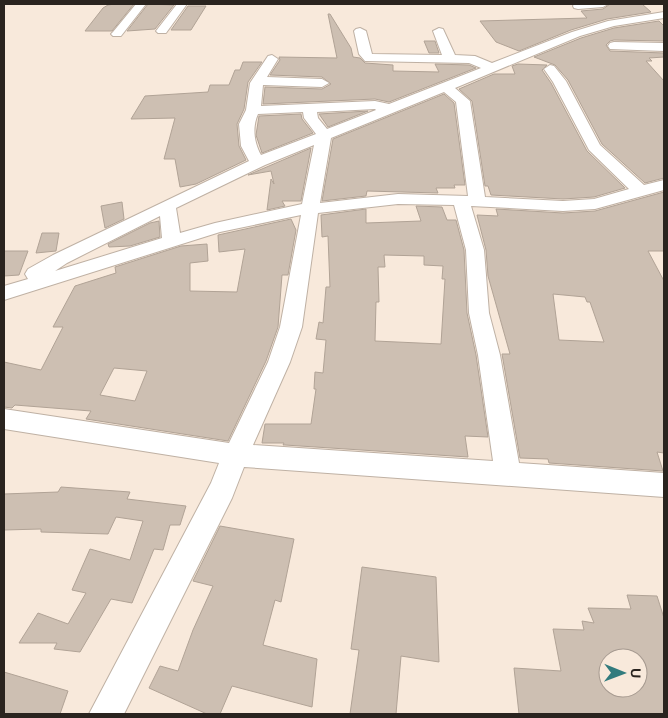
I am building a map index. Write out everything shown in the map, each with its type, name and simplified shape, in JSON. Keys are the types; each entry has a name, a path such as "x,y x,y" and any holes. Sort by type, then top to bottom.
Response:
{"street":[{"path":"117,34 141,4"},
{"path":"162,31 182,4"},
{"path":"578,6 603,4"},
{"path":"4,292 60,259 256,159 600,26 664,15"},
{"path":"360,31 365,54 368,58 475,60 490,67"},
{"path":"439,31 450,59"},
{"path":"614,46 664,47"},
{"path":"256,159 249,146 246,124 253,110 258,81 272,59"},
{"path":"550,68 559,81 594,147 642,192"},
{"path":"258,81 322,83"},
{"path":"446,87 463,101 469,201 478,281 479,313 508,474"},
{"path":"106,714 230,470 279,362 291,327 322,132 311,118 310,108"},
{"path":"253,110 388,108"},
{"path":"4,292 172,240 256,218 311,208 398,199 563,206 595,204 664,185"},
{"path":"167,206 172,240"},
{"path":"4,419 230,470 508,474 664,485"}],"building":[{"path":"115,4 134,4 112,31 85,31 103,8"},
{"path":"148,4 174,5 155,29 127,31"},
{"path":"610,4 642,4 651,12 607,19 571,30 519,51 496,42 480,21 587,18 581,11 603,9"},
{"path":"188,6 206,6 191,30 171,30"},
{"path":"328,14 330,14 351,48 353,57 360,58 365,63 393,65 393,71 439,72 435,64 469,65 476,68 389,102 375,99 263,104 265,87 322,89 331,84 322,77 270,75 280,60 279,57 337,58"},
{"path":"659,21 664,26 664,41 614,40 606,45 610,51 664,53 664,57 649,58 652,61 646,61 664,81 664,178 645,183 602,144 568,80 555,65 534,57 581,38 614,28"},
{"path":"424,41 435,41 439,53 429,53"},
{"path":"243,62 262,62 248,82 244,109 237,124 239,146 246,160 196,184 180,187 175,159 164,159 175,118 131,119 145,96 208,92 210,85 229,85 235,70 240,70"},
{"path":"518,64 547,65 542,70 551,83 587,151 625,188 594,197 563,199 491,195 488,186 485,186 472,101 459,89 494,74 515,74 512,66"},
{"path":"444,94 454,103 465,185 454,185 455,188 436,188 438,193 367,191 366,196 322,201 333,139"},
{"path":"368,111 328,127 319,114"},
{"path":"301,114 302,119 313,133 262,153 256,135 259,116"},
{"path":"311,148 301,201 282,201 285,206 267,210 271,179 274,184 271,171 248,175"},
{"path":"664,192 664,251 648,251 664,281 664,453 657,452 663,471 549,463 548,459 520,458 502,354 510,354 488,276 486,250 477,215 498,216 496,209 563,213 595,211","holes":["553,294 585,297 587,302 590,302 604,342 559,340"]},
{"path":"122,202 124,219 105,228 101,206"},
{"path":"416,206 442,207 447,220 456,220 464,250 467,313 476,355 488,437 465,436 468,457 262,443 265,424 311,424 316,389 314,389 315,372 323,373 326,340 316,339 319,322 323,323 326,287 330,287 328,236 322,237 321,215 366,209 366,223 421,221","holes":["384,255 424,256 424,265 443,266 442,279 445,279 441,344 375,341 376,302 379,302 378,267 385,267"]},
{"path":"291,219 296,230 288,275 282,275 278,327 266,361 228,441 86,419 91,411 15,405 12,408 4,407 4,362 41,370 63,327 53,327 75,286 116,273 115,267 181,246 207,244 208,261 190,263 190,291 237,292 245,249 219,252 218,235","holes":["114,368 147,371 135,401 100,395"]},
{"path":"159,221 160,237 130,246 109,247 108,244 150,223"},
{"path":"42,233 59,233 56,251 36,253"},
{"path":"4,251 28,251 19,275 4,276"},
{"path":"61,487 130,492 127,499 186,506 180,525 170,525 163,550 154,549 132,603 111,599 80,652 54,649 57,643 19,643 38,613 68,624 86,593 72,590 90,549 130,560 143,521 116,517 108,534 41,532 41,529 4,530 4,494 58,492"},
{"path":"220,526 294,539 281,602 275,600 263,645 317,659 312,707 232,686 220,714 207,714 149,688 160,666 178,671 193,630 213,586 193,581"},
{"path":"362,567 436,577 439,662 401,656 396,714 350,714 359,650 351,649"},
{"path":"627,595 657,596 664,618 664,714 519,714 514,668 561,671 553,629 584,630 582,621 594,623 588,608 631,609"},
{"path":"4,672 68,691 60,714 4,714"}]}
